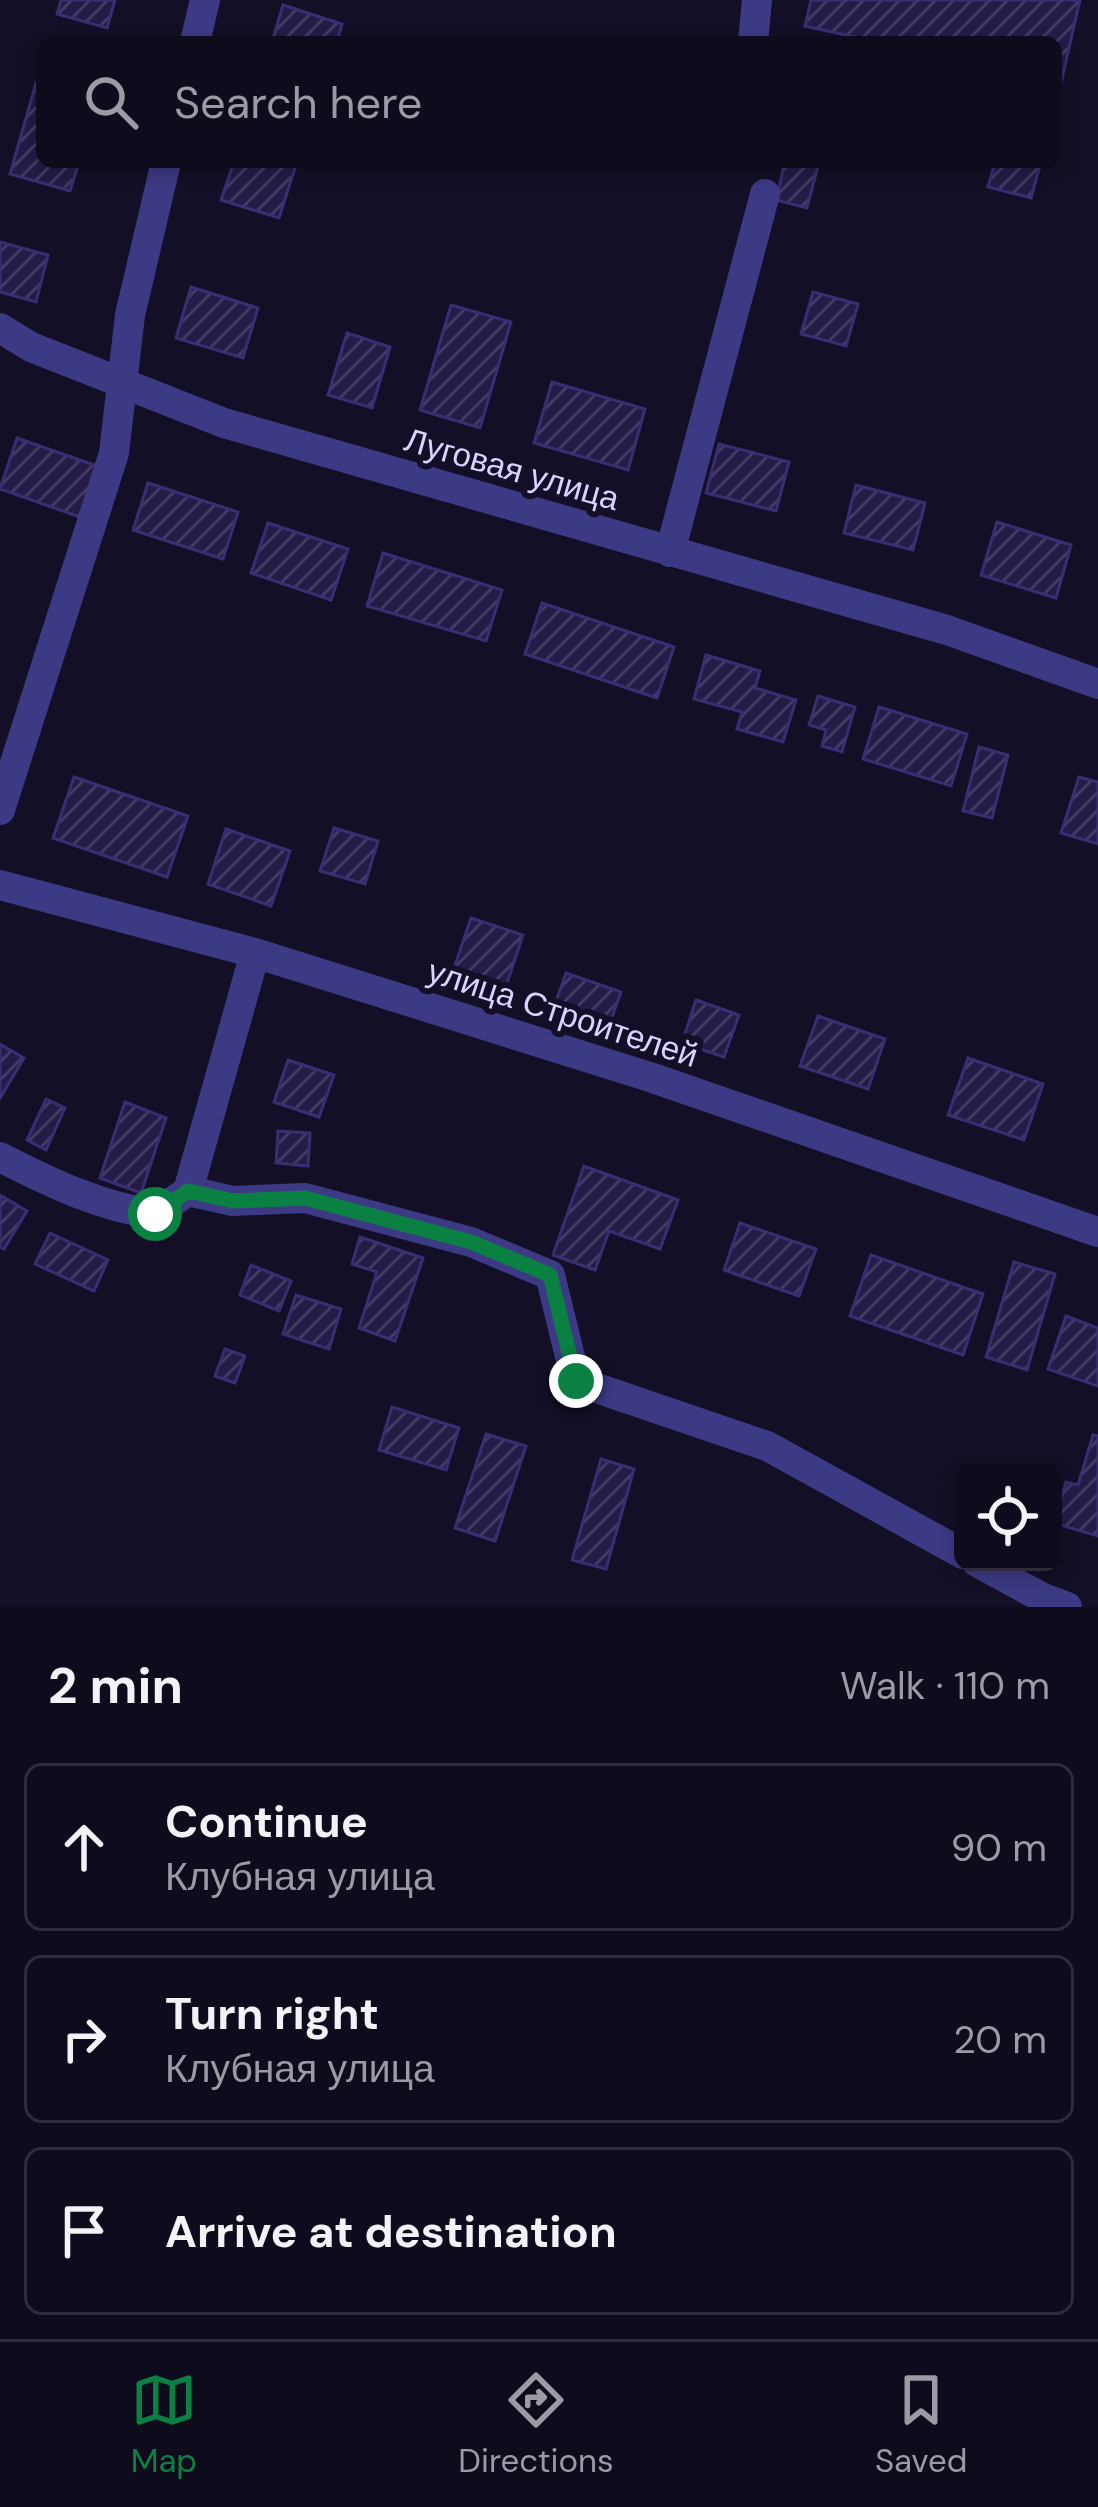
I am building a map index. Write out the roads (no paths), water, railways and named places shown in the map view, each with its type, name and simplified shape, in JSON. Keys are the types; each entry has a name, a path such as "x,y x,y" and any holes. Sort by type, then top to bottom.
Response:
{"street":[{"path":"196,36 205,0"},
{"path":"754,36 757,0"},
{"path":"0,810 114,453 130,315 165,168"},
{"path":"670,552 765,194"},
{"name":"Луговая улица","path":"0,328 31,347 224,423 947,630 1098,684"},
{"name":"улица Строителей","path":"0,885 255,953 653,1078 1098,1232"},
{"path":"0,1157 123,1210 155,1214 188,1191 255,953"},
{"path":"188,1191 233,1201 305,1198 471,1242 550,1275 576,1381 767,1446 954,1549"},
{"path":"993,1571 1067,1607"}]}
